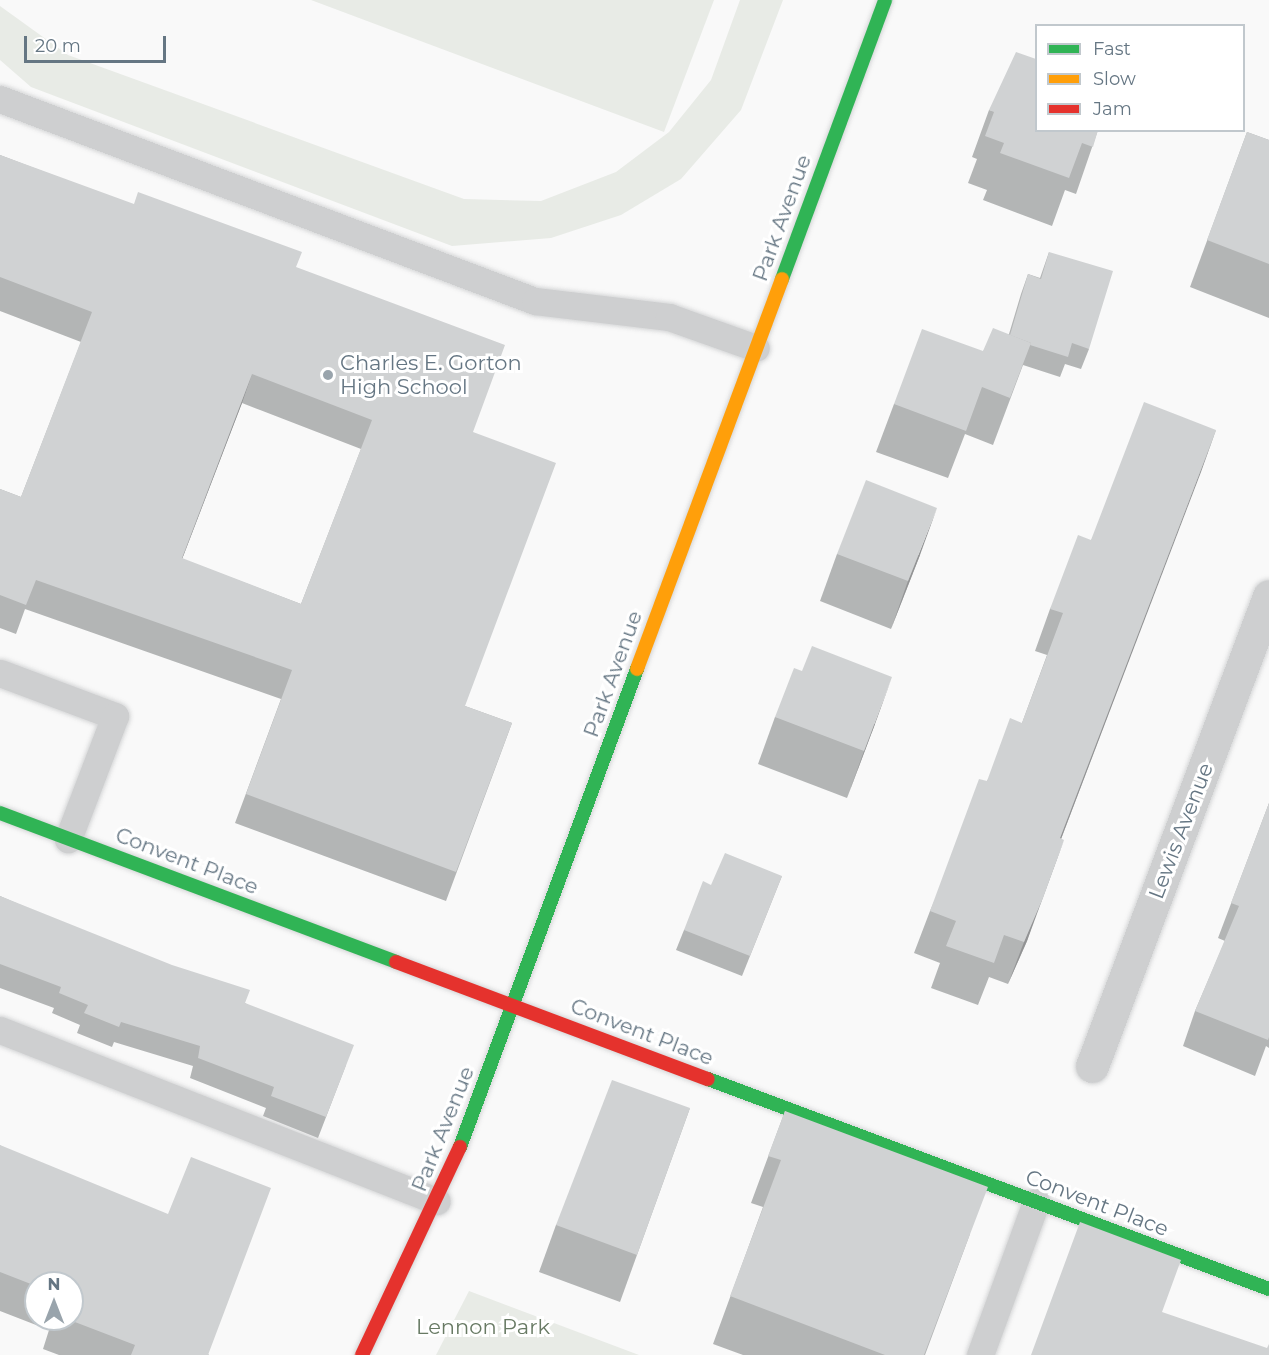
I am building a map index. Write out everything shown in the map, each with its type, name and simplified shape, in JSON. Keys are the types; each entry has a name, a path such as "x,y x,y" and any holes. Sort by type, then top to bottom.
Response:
{"street":[{"name":"Park Avenue","path":"362,1355 437,1200 513,1006 885,0"},
{"name":"Lewis Avenue","path":"1092,1066 1269,596"},
{"name":"Convent Place","path":"0,813 1269,1289"}],"lane":[{"path":"0,99 535,302 669,316 756,348"},
{"path":"0,673 115,716 68,839"},
{"path":"0,1030 437,1200"},
{"path":"980,1355 1036,1202"}],"green space":[{"path":"311,0 714,0 664,132"},
{"path":"740,0 783,0 741,110 681,179 621,215 551,238 452,246 31,87 0,60 0,6 68,55 464,199 541,201 616,172 669,132 711,80"},
{"name":"Lennon Park","path":"469,1291 639,1355 436,1355"}],"building":[{"path":"1016,52 1035,59 1035,132 1097,132 1093,147 1082,143 1069,178 1000,153 1004,143 985,136 994,112 989,110"},
{"path":"1247,132 1269,140 1269,264 1207,240"},
{"path":"0,155 134,204 138,192 302,252 296,267 505,345 473,432 556,463 465,706 512,723 456,872 246,794 292,670 36,580 26,605 0,595 0,489 21,497 92,312 0,277","holes":["252,374 372,420 301,604 182,558"]},
{"path":"1049,252 1113,271 1089,349 1072,343 1068,357 1030,345 1031,343 1010,335 1028,274 1041,279"},
{"path":"993,328 1031,343 1010,398 982,387 966,431 894,404 922,329 983,351"},
{"path":"1144,402 1216,430 1060,838 1064,840 1043,898 1024,942 1004,935 994,963 946,946 956,921 930,911 979,779 987,781 1010,718 1022,723 1063,613 1050,609 1078,535 1091,540"},
{"path":"866,480 937,508 908,581 837,554"},
{"path":"812,646 892,677 864,751 775,717 794,668 802,671"},
{"path":"1269,803 1268,1040 1195,1011 1239,906 1231,903"},
{"path":"725,853 782,876 750,956 684,930 703,881 711,885"},
{"path":"0,896 172,965 250,990 245,1003 354,1045 326,1117 271,1096 274,1087 198,1058 200,1046 121,1022 119,1027 84,1013 88,1005 59,993 61,987 0,964"},
{"path":"612,1080 690,1108 637,1255 556,1225"},
{"path":"785,1111 988,1187 924,1355 885,1355 730,1296 781,1160 768,1156"},
{"path":"0,1145 168,1214 191,1157 271,1188 208,1355 131,1355 135,1345 84,1326 84,1271 24,1271 24,1281 0,1272"},
{"path":"1080,1222 1181,1260 1162,1312 1267,1348 1269,1344 1269,1355 1031,1355"}],"traffic: fast":[{"path":"782,279 885,0"},
{"path":"460,1147 637,669"},
{"path":"0,813 396,962"},
{"path":"708,1079 1269,1289"}],"traffic: slow":[{"path":"637,669 782,279"}],"traffic: jam":[{"path":"396,962 708,1079"},
{"path":"362,1355 460,1147"}],"place":[{"name":"Charles E. Gorton High School","path":"328,375"}]}
